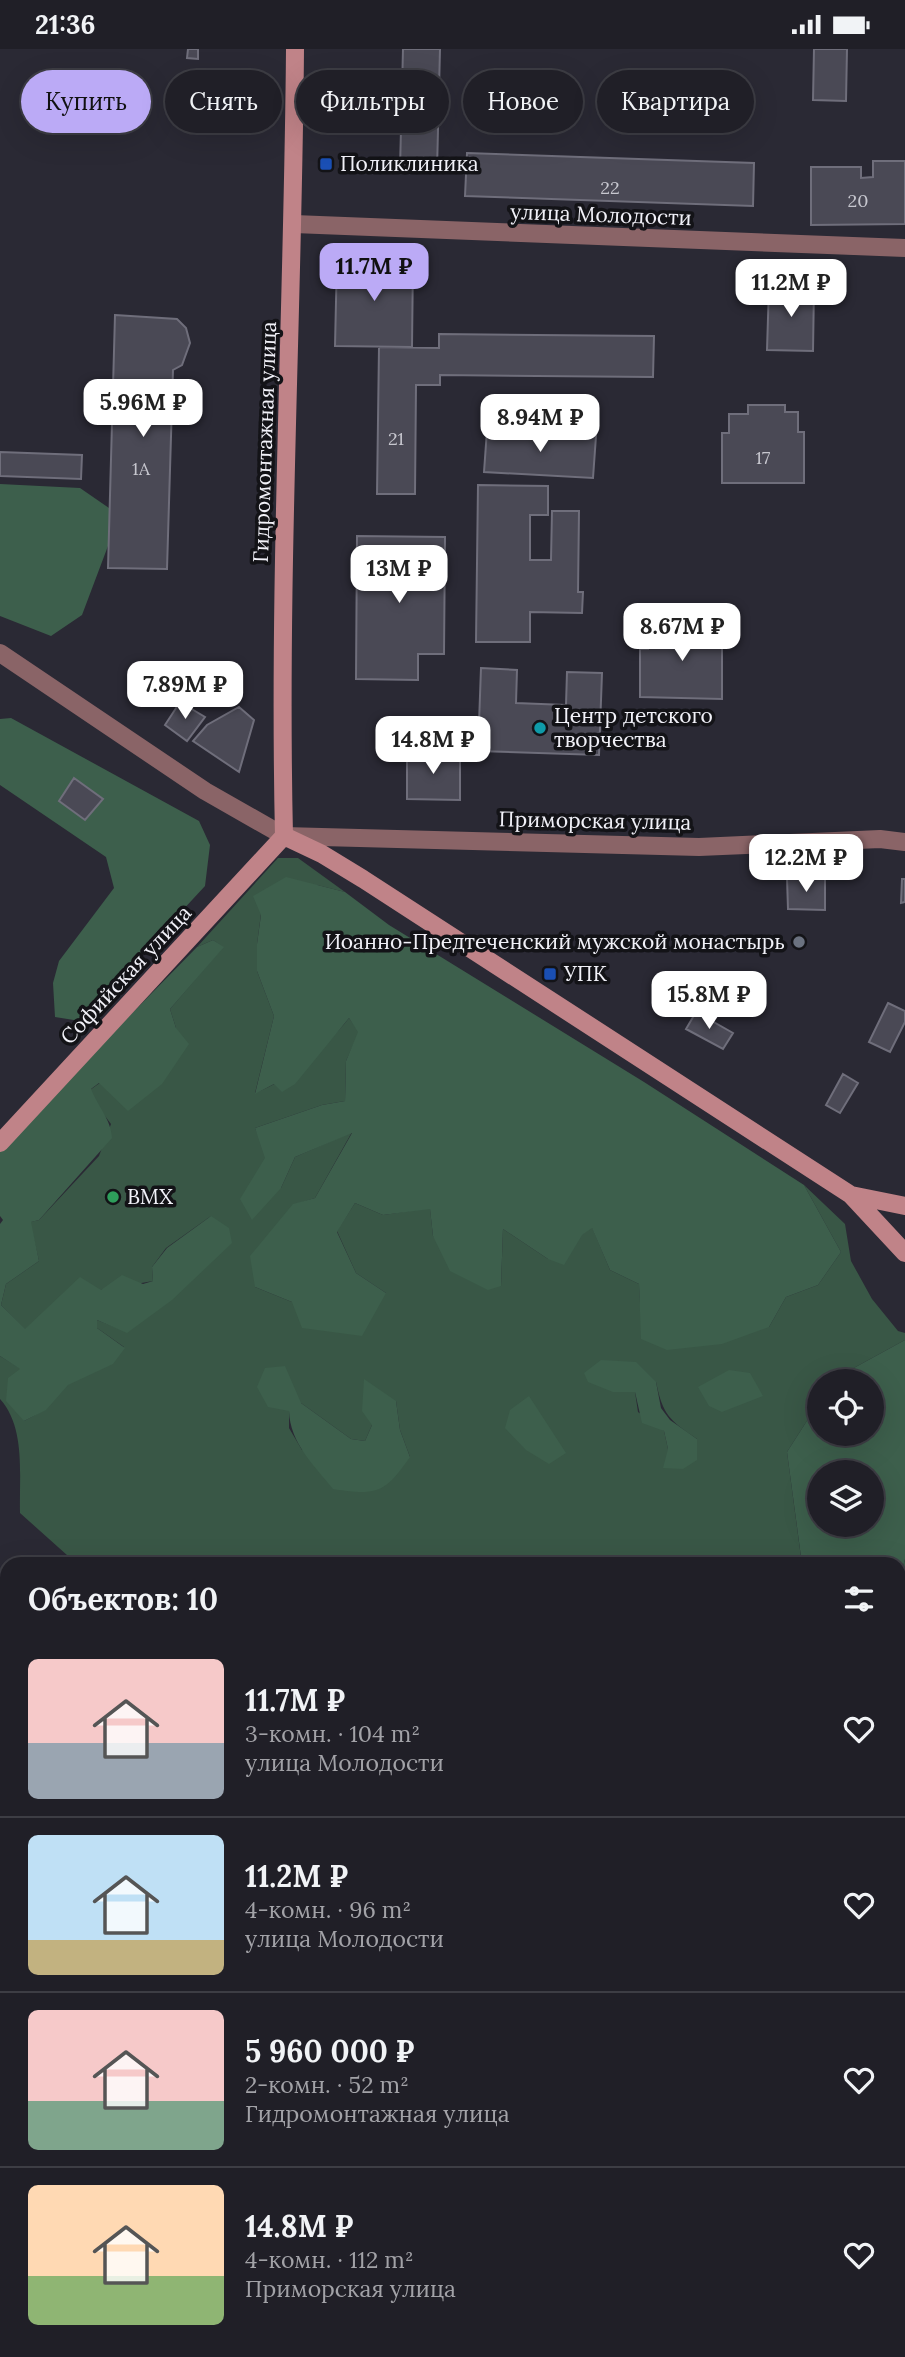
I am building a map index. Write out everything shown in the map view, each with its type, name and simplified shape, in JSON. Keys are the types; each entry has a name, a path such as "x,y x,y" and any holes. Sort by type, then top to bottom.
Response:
{"main road":[{"name":"Гидромонтажная улица","path":"284,837 285,509 294,224 295,49"},
{"name":"Софийская улица","path":"0,1143 284,837"},
{"path":"284,837 322,853 851,1195 905,1252"},
{"path":"851,1195 905,1206"}],"street":[{"name":"улица Молодости","path":"294,224 905,249"},
{"path":"0,653 205,791 284,837"},
{"name":"Приморская улица","path":"284,837 699,847 880,839 905,842"}],"green space":[{"path":"0,484 80,488 109,508 111,538 82,615 51,636 0,616"},
{"path":"11,718 199,821 210,845 205,886 80,1021 55,1017 53,983 59,961 114,888 106,857 0,785 0,719"},
{"path":"278,858 298,858 345,892 317,885 261,914 257,971 274,1016 255,1093 295,1071 349,1018 359,1032 346,1061 345,1101 322,1105 255,1128 281,1188 295,1157 352,1132 315,1198 293,1205 255,1287 292,1302 386,1293 356,1273 337,1231 355,1203 383,1215 430,1208 433,1236 501,1286 503,1229 548,1259 592,1227 610,1270 639,1284 640,1304 769,1327 786,1297 818,1285 841,1252 804,1185 845,1224 851,1261 872,1299 898,1331 905,1333 905,1340 852,1369 807,1369 807,1421 787,1452 801,1557 69,1557 20,1513 19,1453 14,1424 0,1399 0,1356 21,1369 24,1421 44,1409 74,1380 102,1368 117,1357 124,1347 97,1328 97,1320 127,1332 211,1216 166,1248 152,1267 153,1281 101,1290 46,1311 25,1330 1,1305 6,1284 39,1261 30,1222 39,1220 99,1156 111,1124 98,1107 90,1090 176,1028 170,1009 223,947 213,940 197,947","holes":["656,1382 665,1410 680,1427 697,1439 668,1449 664,1431 638,1412 635,1392","396,1401 400,1430 410,1457 302,1450 289,1428 289,1411 301,1403 351,1439 365,1441 372,1425"]},
{"path":"286,877 345,892 389,925 644,1082 804,1185 841,1252 818,1285 786,1297 769,1327 722,1344 667,1350 641,1339 639,1284 610,1270 592,1228 582,1235 564,1265 548,1259 503,1229 501,1286 488,1290 450,1271 433,1236 430,1209 383,1215 355,1203 337,1232 356,1273 386,1293 362,1336 302,1328 292,1302 255,1287 250,1256 293,1204 315,1198 352,1133 295,1157 281,1188 252,1220 240,1199 265,1158 255,1128 322,1105 345,1101 346,1061 358,1032 349,1018 295,1084 282,1092 274,1084 255,1094 274,1016 257,971 261,915 253,896"},
{"path":"213,940 224,947 170,1009 176,1028 189,1044 162,1084 128,1111 99,1083 91,1089 107,1119 112,1138 39,1220 31,1222 39,1261 6,1284 1,1305 25,1329 80,1277 101,1290 122,1275 143,1284 153,1281 152,1267 167,1248 211,1216 229,1228 232,1243 172,1300 127,1333 97,1320 97,1328 125,1348 113,1364 68,1385 46,1410 24,1421 6,1401 8,1378 20,1369 0,1356 0,1224 3,1220 0,1216 0,1148 197,947"},
{"path":"905,1340 905,1557 801,1557 787,1452 807,1421 807,1446 884,1446 884,1369 852,1369"},
{"path":"601,1360 636,1362 656,1382 661,1408 670,1420 697,1439 697,1460 683,1469 663,1468 668,1449 664,1431 642,1423 635,1392 613,1392 588,1382 584,1373"},
{"path":"285,1366 301,1403 351,1439 365,1441 372,1425 362,1411 364,1379 396,1401 400,1430 410,1457 394,1478 379,1489 370,1491 333,1489 298,1443 290,1423 289,1411 268,1407 257,1387 265,1368"},
{"path":"729,1370 750,1373 763,1396 722,1412 709,1406 698,1387"},
{"path":"529,1396 566,1453 549,1464 526,1450 505,1428 510,1410"}],"building":[{"path":"188,49 198,49 198,59 187,58"},
{"path":"403,49 440,49 439,70 402,70"},
{"path":"814,49 847,49 846,101 813,100"},
{"path":"401,133 438,133 437,170 400,169"},
{"path":"467,153 754,163 753,206 465,196"},
{"path":"873,161 905,161 905,224 811,225 811,167 861,167 861,178 873,177"},
{"path":"337,258 413,259 412,347 335,346"},
{"path":"769,286 814,287 813,351 767,350"},
{"path":"115,315 177,319 186,328 190,343 182,365 173,370 167,569 108,568"},
{"path":"439,334 654,336 653,377 440,375 440,385 416,385 415,494 377,494 379,347 439,348"},
{"path":"748,405 785,405 785,412 798,412 798,432 804,432 804,483 722,483 722,433 729,433 729,414 748,414"},
{"path":"487,430 596,436 593,478 484,472"},
{"path":"0,452 82,455 81,479 0,476"},
{"path":"478,485 548,486 548,515 530,515 530,560 551,560 552,511 579,511 578,592 583,592 582,613 530,612 530,642 476,642"},
{"path":"357,536 445,537 444,654 418,654 418,680 356,679"},
{"path":"666,621 703,621 703,628 717,628 717,647 722,647 722,699 640,697 640,649 648,649 648,630 666,630"},
{"name":"Центр детского творчества","path":"481,668 517,670 516,703 566,705 567,672 602,673 599,755 478,751"},
{"path":"180,702 205,717 187,741 165,725"},
{"path":"239,707 254,720 239,772 193,741 207,725"},
{"path":"407,752 460,753 460,800 407,799"},
{"path":"74,778 103,799 85,820 59,801"},
{"path":"787,878 825,879 825,910 788,909"},
{"path":"902,879 905,879 905,902 901,903"},
{"path":"888,1003 905,1011 905,1022 890,1052 869,1042"},
{"path":"696,1012 733,1033 723,1049 686,1029"},
{"path":"843,1074 858,1083 840,1113 826,1105"}],"place":[{"name":"Поликлиника","path":"326,164"},
{"name":"Центр детского творчества","path":"540,728"},
{"name":"Иоанно-Предтеченский мужской монастырь","path":"799,942"},
{"name":"УПК","path":"550,974"},
{"name":"BMX","path":"113,1197"}]}
